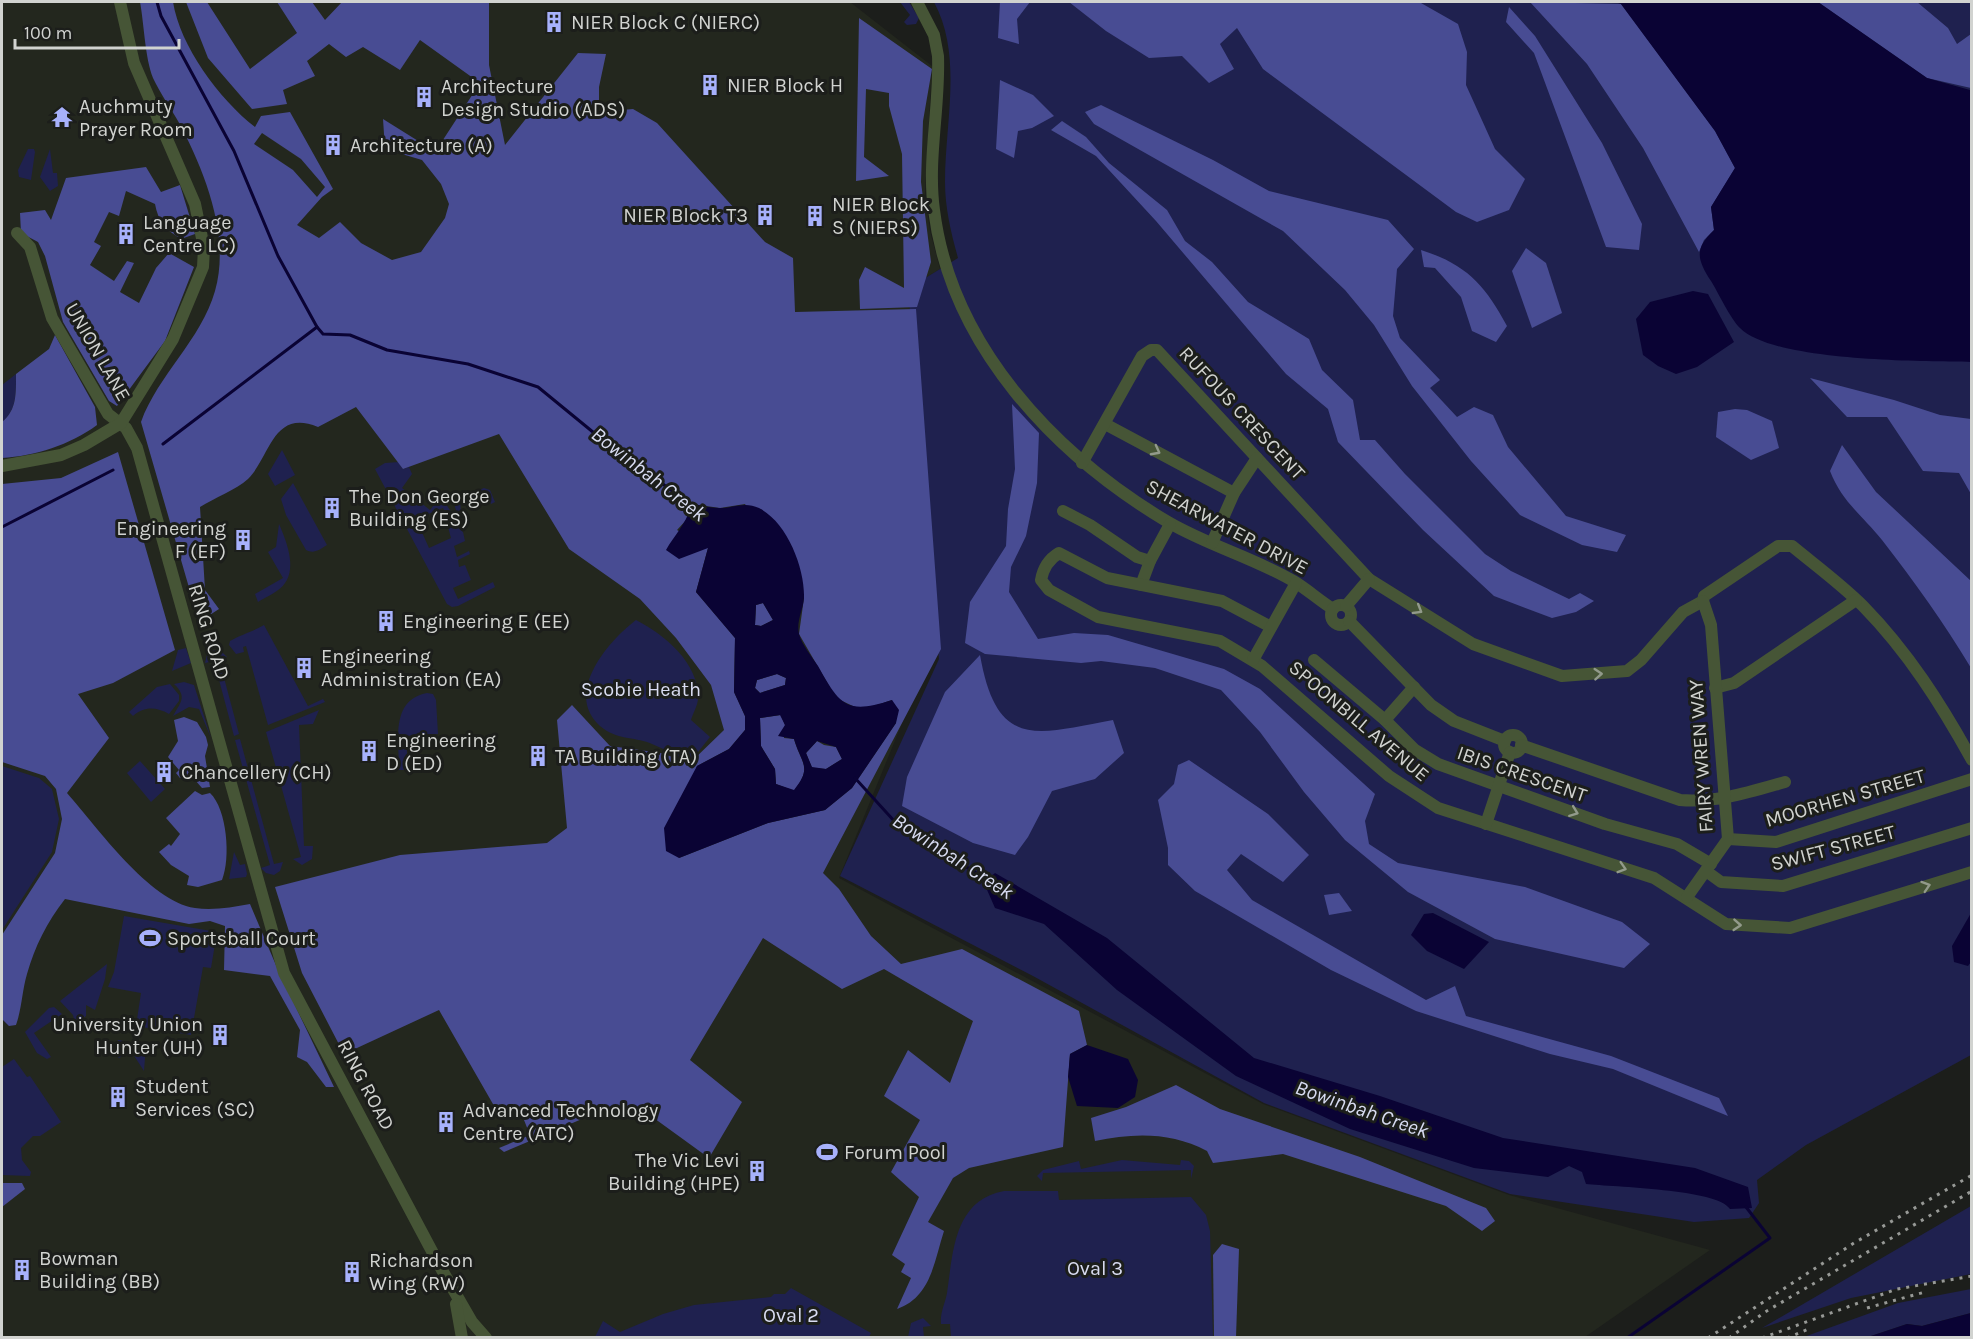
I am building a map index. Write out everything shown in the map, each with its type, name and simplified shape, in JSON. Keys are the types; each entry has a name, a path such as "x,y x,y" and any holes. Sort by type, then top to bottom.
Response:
{"street":[{"path":"2,466 60,455 93,440 121,423 155,370 191,301 203,267 204,248 201,225 187,181 134,63 120,2"},
{"name":"SHEARWATER DRIVE","path":"917,2 934,34 938,56 934,210 940,244 974,332 992,360 1012,388 1082,463 1170,524 1296,583 1333,609"},
{"name":"UNION LANE","path":"17,233 30,247 52,318 108,414 121,423"},
{"name":"RUFOUS CRESCENT","path":"1082,463 1142,356 1151,350 1157,350 1369,579 1473,644 1562,676 1627,670 1641,660 1683,612 1703,601 1704,596 1785,543 1792,546 1856,600"},
{"name":"RING ROAD","path":"121,423 137,448 284,973 442,1270 472,1322 486,1338"},
{"path":"1105,424 1234,493"},
{"path":"1212,543 1234,493 1257,458"},
{"path":"1062,511 1090,525 1137,557 1150,561"},
{"path":"1141,585 1150,561 1170,524"},
{"name":"SPOONBILL AVENUE","path":"1271,627 1222,602 1107,578 1059,553 1052,557 1041,580 1049,591 1098,616 1220,641 1253,660 1410,792 1438,808 1654,878 1726,924 1790,927 1971,872"},
{"path":"1346,606 1369,579"},
{"path":"1253,660 1296,583"},
{"path":"1715,688 1734,683 1856,600 1931,688 1971,760"},
{"name":"FAIRY WREN WAY","path":"1687,897 1728,839 1712,626 1703,601"},
{"path":"1339,605 1346,606 1351,613 1349,621 1342,625 1334,623 1330,616 1333,609 1339,605"},
{"path":"1349,621 1431,705 1454,721 1512,746 1680,800 1703,802 1785,782"},
{"name":"IBIS CRESCENT","path":"1314,660 1385,720 1415,750 1438,764 1605,824 1677,844 1708,867"},
{"path":"1385,720 1414,687"},
{"path":"1486,824 1512,746"},
{"name":"MOORHEN STREET","path":"1728,839 1776,842 1971,779"},
{"name":"SWIFT STREET","path":"1708,867 1721,882 1783,886 1971,828"},
{"name":"RING ROAD","path":"442,1270 457,1307 462,1338"}],"shaded area":[{"path":"2,2 850,2 932,66 925,194 930,231 940,269 909,288 931,652 839,878 1263,1104 1509,1195 1710,1250 1585,1337 2,1338"},
{"path":"140,2 173,2 184,36 203,70 228,102 255,127 261,116 290,112 333,189 322,197 297,225 319,238 340,222 361,243 392,260 421,252 445,218 449,204 441,184 422,160 385,149 383,119 431,149 439,146 480,83 420,40 400,70 363,47 346,57 329,44 307,61 315,76 283,90 287,104 252,109 208,58 186,2 207,2 250,69 297,33 277,2 312,2 325,20 342,2 489,2 489,65 505,145 578,53 606,54 599,87 599,112 633,109 657,123 765,242 793,258 795,312 916,309 941,649 823,873 839,889 871,936 901,964 962,949 1079,1011 1087,1045 1070,1054 1063,1147 969,1168 953,1178 928,1222 944,1231 934,1266 924,1287 908,1303 897,1309 911,1278 901,1272 905,1264 892,1255 919,1197 891,1172 920,1120 884,1096 908,1050 950,1083 973,1021 884,969 842,989 763,938 690,1060 742,1102 709,1158 640,1108 582,1119 504,1152 499,1148 530,1135 522,1115 501,1118 439,1010 344,1054 302,973 275,887 400,855 547,843 567,828 557,720 572,705 610,746 661,753 690,763 724,730 711,685 676,638 640,599 569,549 499,434 403,469 356,407 318,427 303,423 291,424 282,429 248,479 200,507 205,590 219,609 199,622 141,422 148,405 200,326 208,309 215,291 220,248 212,203 197,160 150,70","holes":["262,133 301,159 325,187 317,197 293,170 254,144","692,504 720,508 745,504 804,598 799,634 836,698 857,708 871,707 892,700 896,723 852,788 825,810 768,823 679,858 697,766 729,749 745,730 745,716 734,692 735,638 696,592 708,548 677,530 688,518"]},
{"path":"1000,2 1030,2 1017,19 1019,44 998,38"},
{"path":"1069,2 1423,2 1421,3 1458,24 1467,52 1466,85 1495,149 1525,179 1509,210 1477,222 1456,212 1263,69 1237,28 1220,44 1234,69 1209,83 1182,56 1149,58 1106,31"},
{"path":"1530,2 1621,4 1715,131 1735,168 1711,207 1714,230 1704,240 1699,252 1643,148 1587,64"},
{"path":"1818,2 1917,2 1948,28 1957,44 1971,34 1971,88 1927,78"},
{"path":"1509,7 1535,36 1602,143 1642,224 1639,250 1606,247 1534,53 1506,22"},
{"path":"859,18 932,69 923,121 921,182 931,262 917,307 860,309 859,280 865,267 904,288 902,154 889,106 889,93 866,89 864,157 889,176 856,181"},
{"path":"1000,80 1033,95 1054,116 1032,128 1018,131 1014,158 996,149"},
{"path":"1101,105 1213,160 1269,191 1388,220 1414,249 1397,269 1393,316 1400,338 1440,380 1430,388 1457,417 1474,407 1493,415 1508,447 1566,516 1626,535 1617,552 1582,545 1520,515 1471,461 1412,386 1374,325 1345,290 1283,231 1094,124 1085,112"},
{"path":"1062,121 1086,137 1109,163 1167,210 1185,241 1212,262 1248,302 1309,339 1322,370 1353,400 1360,440 1375,440 1405,474 1485,554 1511,571 1569,599 1580,593 1594,601 1576,612 1552,618 1494,596 1423,530 1338,442 1328,409 1286,374 1156,221 1096,156 1051,130"},
{"path":"146,167 161,192 180,185 195,234 181,239 164,225 155,204 126,191 119,216 109,212 94,242 101,246 90,265 114,281 127,261 134,263 120,292 139,303 156,268 169,253 194,267 165,341 117,406 109,401 63,322 45,256 38,242 21,233 20,213 45,210 51,220 66,178"},
{"path":"1526,248 1546,263 1562,313 1532,328 1512,271"},
{"path":"1421,250 1462,269 1491,299 1507,326 1496,342 1472,331 1461,297 1435,268 1424,267"},
{"path":"55,335 95,407 97,425 64,444 27,455 2,458 2,422 13,407 16,394 16,374 49,349"},
{"path":"1810,378 1894,400 1940,415 1971,419 1971,494 1959,473 1923,471 1887,417 1847,417"},
{"path":"1012,404 1039,433 1037,483 1026,536 1011,567 1009,592 1038,639 1074,633 1108,635 1224,669 1260,689 1375,794 1365,821 1369,844 1398,863 1525,887 1622,922 1650,944 1624,968 1495,939 1408,892 1345,840 1304,792 1260,732 1221,690 1155,668 1101,661 1081,663 985,654 965,643 970,602 1006,546 1008,509 1015,469"},
{"path":"1735,409 1747,410 1772,421 1779,448 1751,460 1716,437 1718,412"},
{"path":"1842,445 1876,492 1971,581 1971,668 1917,587 1882,540 1840,491 1830,471"},
{"path":"118,452 175,650 113,683 78,694 109,738 67,793 125,861 160,892 178,902 202,909 250,904 278,970 334,1087 326,1087 307,1062 297,1057 300,1030 270,976 224,970 225,926 210,921 189,924 65,899 47,925 34,954 25,980 16,1025 9,1026 2,1019 2,935 55,853 62,819 56,789 45,776 2,762 2,484 61,478"},
{"path":"763,603 773,620 761,626 755,625 756,605"},
{"path":"980,655 987,686 997,708 1009,721 1024,729 1042,731 1113,720 1124,753 1095,779 1052,791 1028,837 1015,855 973,843 902,806 907,777 945,692"},
{"path":"777,674 786,678 785,685 760,693 755,688 757,680"},
{"path":"781,715 785,725 784,738 794,739 804,765 803,776 794,791 776,784 775,769 761,746 760,718"},
{"path":"184,717 197,722 206,737 208,745 205,756 210,787 202,788 195,780 180,778 176,773 179,770 168,757 178,741 174,720"},
{"path":"817,741 836,747 842,759 826,769 812,768 806,753"},
{"path":"1189,760 1268,814 1309,855 1283,882 1241,854 1227,870 1252,900 1426,1000 1455,986 1466,1016 1611,1056 1719,1098 1728,1116 1613,1069 1550,1054 1416,1011 1331,970 1195,891 1168,865 1168,848 1158,800 1174,784 1178,765"},
{"path":"195,791 202,795 210,793 216,800 224,822 227,847 222,880 198,887 187,885 189,876 171,865 159,852 169,844 171,846 180,834 166,818"},
{"path":"1339,893 1352,911 1329,915 1324,895"},
{"path":"1176,1085 1220,1109 1360,1157 1486,1208 1495,1221 1482,1231 1446,1206 1283,1154 1213,1163 1207,1151 1166,1137 1138,1136 1095,1141 1091,1118 1126,1107"},
{"path":"2,1183 22,1183 25,1189 2,1207"},
{"path":"1222,1244 1239,1249 1236,1337 1214,1337 1213,1255"}],"green space":[{"path":"900,2 909,2 919,18 916,24 907,25 904,22 910,15"},
{"path":"934,2 1971,2 1971,1055 1806,1145 1757,1180 1759,1203 1749,1218 1694,1222 1510,1194 1264,1103 1033,976 840,876 939,659 914,429 909,288 958,258 945,192 950,90 948,44 943,23"},
{"path":"28,149 34,149 35,152 31,180 19,177 18,170"},
{"path":"50,149 53,173 57,173 58,186 50,191 40,177"},
{"path":"16,374 16,394 13,407 2,422 2,385"},
{"path":"282,450 295,475 275,486 268,474"},
{"path":"399,462 403,469 409,467 412,474 402,488 430,510 437,501 444,501 453,515 447,517 443,508 416,519 429,548 451,538 448,527 455,524 463,532 465,541 454,546 457,557 469,551 470,554 458,560 459,567 465,565 471,580 453,588 458,599 493,582 495,587 458,606 452,607 447,604 375,469 385,463"},
{"path":"293,483 327,545 316,551 306,550 286,515 281,499"},
{"path":"484,488 490,490 495,502 491,504 485,493 460,502 461,512 457,513 455,507 457,499"},
{"path":"279,524 289,553 288,577 280,589 258,602 255,594 283,578 268,552 276,547"},
{"name":"Scobie Heath","path":"636,620 669,642 693,673 698,698 691,720 710,737 690,762 646,742 610,733 592,716 587,702 587,687 593,671 612,642"},
{"path":"264,625 308,706 323,699 325,702 268,725 246,646 243,647 244,652 236,654 229,645 230,641"},
{"path":"186,648 191,663 172,671 178,650"},
{"path":"214,650 222,652 227,657 219,659 239,734 234,736 214,661 205,663 207,655"},
{"path":"184,682 194,685 211,738 199,709 189,707 173,716 182,696 174,684"},
{"path":"170,684 179,695 179,701 169,714 151,709 142,710 133,716 129,712 157,687"},
{"path":"427,693 433,694 436,700 438,734 406,736 408,770 399,770 398,735 402,713 415,697"},
{"path":"319,710 313,724 299,725 304,846 313,846 312,859 302,865 293,859 301,857 266,732"},
{"path":"240,739 274,864 283,862 280,871 274,875 266,873 261,868 270,865 235,740"},
{"path":"140,761 165,789 151,802 127,773"},
{"path":"2,766 39,778 52,789 59,819 52,852 2,930"},
{"path":"234,852 240,865 245,864 246,877 229,879"},
{"path":"124,916 217,932 211,968 203,967 191,1035 136,1026 141,993 108,987 114,972"},
{"path":"107,964 105,979 95,1010 86,1005 86,1016 75,1024 73,1015 60,1001"},
{"path":"54,1007 62,1014 34,1033 51,1057 47,1059 37,1053 25,1032 49,1008"},
{"path":"118,1040 146,1045 144,1071 131,1051 119,1058 116,1055"},
{"path":"14,1059 27,1077 30,1076 61,1122 40,1136 33,1136 21,1148 22,1160 31,1172 30,1176 2,1175 2,1067"},
{"path":"1122,1160 1180,1165 1181,1160 1189,1161 1194,1166 1191,1179 1191,1170 1043,1173 1042,1181 1037,1176 1043,1170 1079,1161 1081,1169"},
{"name":"Oval 3","path":"1004,1191 1058,1191 1059,1200 1191,1197 1206,1215 1210,1231 1213,1337 951,1337 950,1324 941,1324 941,1320 954,1245 959,1230 975,1205 987,1196"},
{"path":"1971,1206 1971,1274 1851,1298 1762,1328"},
{"name":"Oval 2","path":"791,1288 871,1333 869,1337 595,1337 603,1321 620,1332 663,1314 694,1305 771,1297 774,1294 785,1294"},
{"path":"1971,1289 1971,1313 1922,1326 1907,1324 1868,1337 1801,1338 1898,1303"},
{"path":"923,1318 931,1326 923,1327 924,1337 908,1337 911,1323"}],"water":[{"path":"1615,2 1818,2 1927,78 1970,90 1971,362 1885,360 1784,348 1758,339 1736,324 1706,273 1700,254 1703,243 1714,230 1711,207 1735,168 1715,131 1621,4"},
{"path":"1693,291 1708,294 1734,342 1697,367 1676,374 1658,366 1643,355 1636,319 1650,302"},
{"path":"691,504 712,508 749,505 769,515 786,535 798,560 804,586 804,598 798,625 800,638 832,690 839,698 854,706 892,700 899,710 896,723 852,788 825,810 768,823 679,858 666,851 664,828 697,766 729,749 745,730 745,716 734,692 735,638 696,592 708,548 679,559 666,550","holes":["763,603 773,620 761,626 755,625 756,605","777,674 786,678 785,685 760,693 755,688 757,680","780,715 785,725 778,736 794,739 804,765 803,776 794,790 776,784 775,769 761,746 760,718","817,741 836,747 842,759 826,769 812,767 806,753"]},
{"path":"995,873 1107,938 1254,1058 1380,1096 1503,1138 1695,1168 1748,1187 1752,1208 1730,1209 1721,1202 1686,1193 1586,1184 1582,1172 1569,1166 1548,1177 1474,1168 1350,1129 1236,1076 1117,990 1044,924 995,908 984,883"},
{"path":"1433,913 1489,942 1464,969 1427,951 1411,935 1424,914"},
{"path":"1971,913 1971,962 1968,966 1954,962 1952,946"},
{"path":"1087,1045 1128,1059 1138,1080 1135,1097 1118,1108 1077,1106 1068,1077 1070,1054"},
{"path":"1971,1313 1971,1337 1868,1337 1907,1324 1922,1326"}],"waterway":[{"path":"157,2 161,16 234,151 278,256 317,327"},
{"name":"Bowinbah Creek","path":"163,444 317,327 323,334 350,335 387,350 468,364 538,387 599,437 694,507"},
{"name":"Bowinbah Creek","path":"2,527 113,470"},
{"name":"Bowinbah Creek","path":"855,778 896,823 989,881"},
{"path":"1627,1338 1770,1238 1746,1207"}],"railway":[{"path":"1708,1338 1854,1243 1972,1175"},
{"path":"1729,1338 1765,1312 1972,1191"},
{"path":"1762,1338 1897,1289 1972,1276"},
{"path":"1867,1308 1925,1292"},
{"path":"1787,1338 1811,1328"}],"place":[{"name":"NIER Block C (NIERC)","path":"554,22"},
{"name":"NIER Block H","path":"710,85"},
{"name":"Architecture Design Studio (ADS)","path":"424,97"},
{"name":"Auchmuty Prayer Room","path":"62,117"},
{"name":"Architecture (A)","path":"333,145"},
{"name":"NIER Block T3","path":"765,215"},
{"name":"NIER Block S (NIERS)","path":"815,216"},
{"name":"Language Centre LC)","path":"126,234"},
{"name":"The Don George Building (ES)","path":"332,508"},
{"name":"Engineering F (EF)","path":"243,540"},
{"name":"Engineering E (EE)","path":"386,621"},
{"name":"Engineering Administration (EA)","path":"304,668"},
{"name":"Engineering D (ED)","path":"369,751"},
{"name":"TA Building (TA)","path":"538,756"},
{"name":"Chancellery (CH)","path":"164,772"},
{"name":"Sportsball Court","path":"150,938"},
{"name":"University Union Hunter (UH)","path":"220,1035"},
{"name":"Student Services (SC)","path":"118,1097"},
{"name":"Advanced Technology Centre (ATC)","path":"446,1122"},
{"name":"Forum Pool","path":"827,1152"},
{"name":"The Vic Levi Building (HPE)","path":"757,1171"},
{"name":"Bowman Building (BB)","path":"22,1270"},
{"name":"Richardson Wing (RW)","path":"352,1272"}]}
